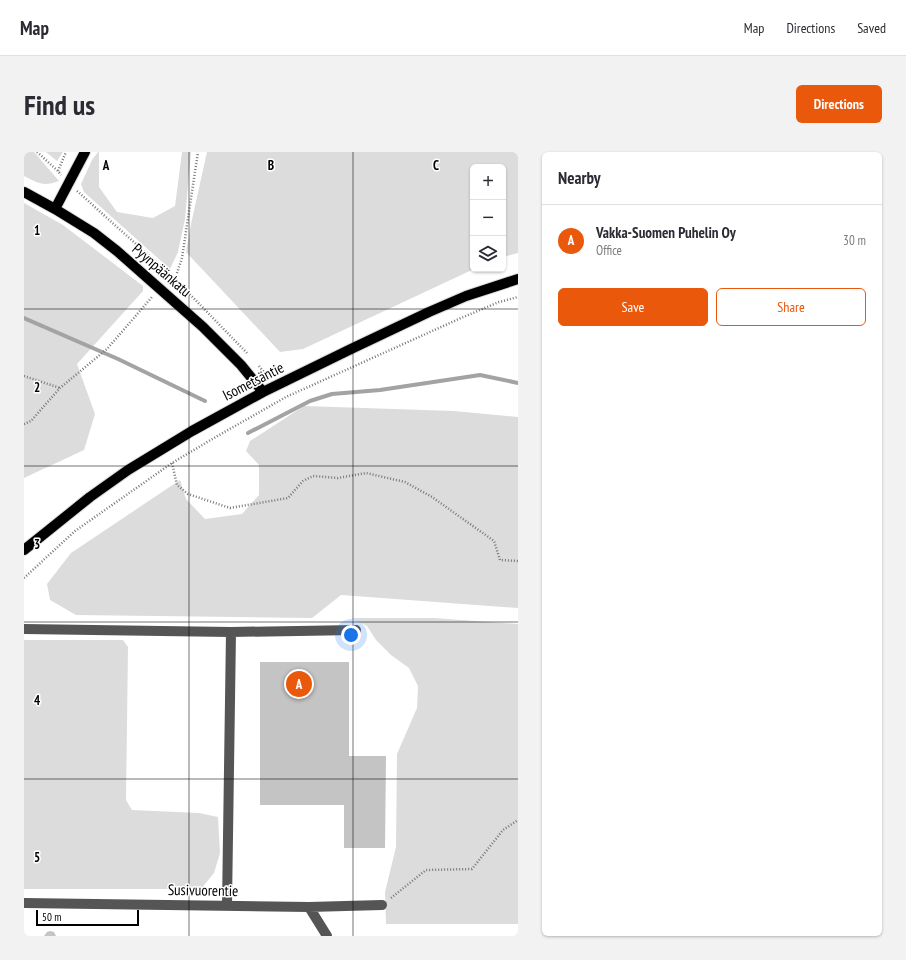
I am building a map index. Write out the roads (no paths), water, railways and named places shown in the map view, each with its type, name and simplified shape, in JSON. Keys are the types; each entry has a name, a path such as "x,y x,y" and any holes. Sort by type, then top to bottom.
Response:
{"main road":[{"path":"55,209 85,152"},
{"name":"Pyynpäänkatu","path":"24,192 94,233 117,250 203,327 241,365 263,392"},
{"name":"Isometsäntie","path":"24,550 90,497 128,470 192,431 263,392 429,312 466,296 518,279"}],"street":[{"path":"24,630 231,632 356,630"},
{"path":"227,905 231,632"},
{"name":"Susivuorentie","path":"24,903 309,907 382,905"},
{"path":"309,907 327,936"}],"waterway":[{"path":"24,318 118,359 205,401"},
{"path":"248,433 310,401 332,394 380,390 480,375 518,383"}],"place":[{"name":"Vakka-Suomen Puhelin Oy","path":"299,684"}]}
